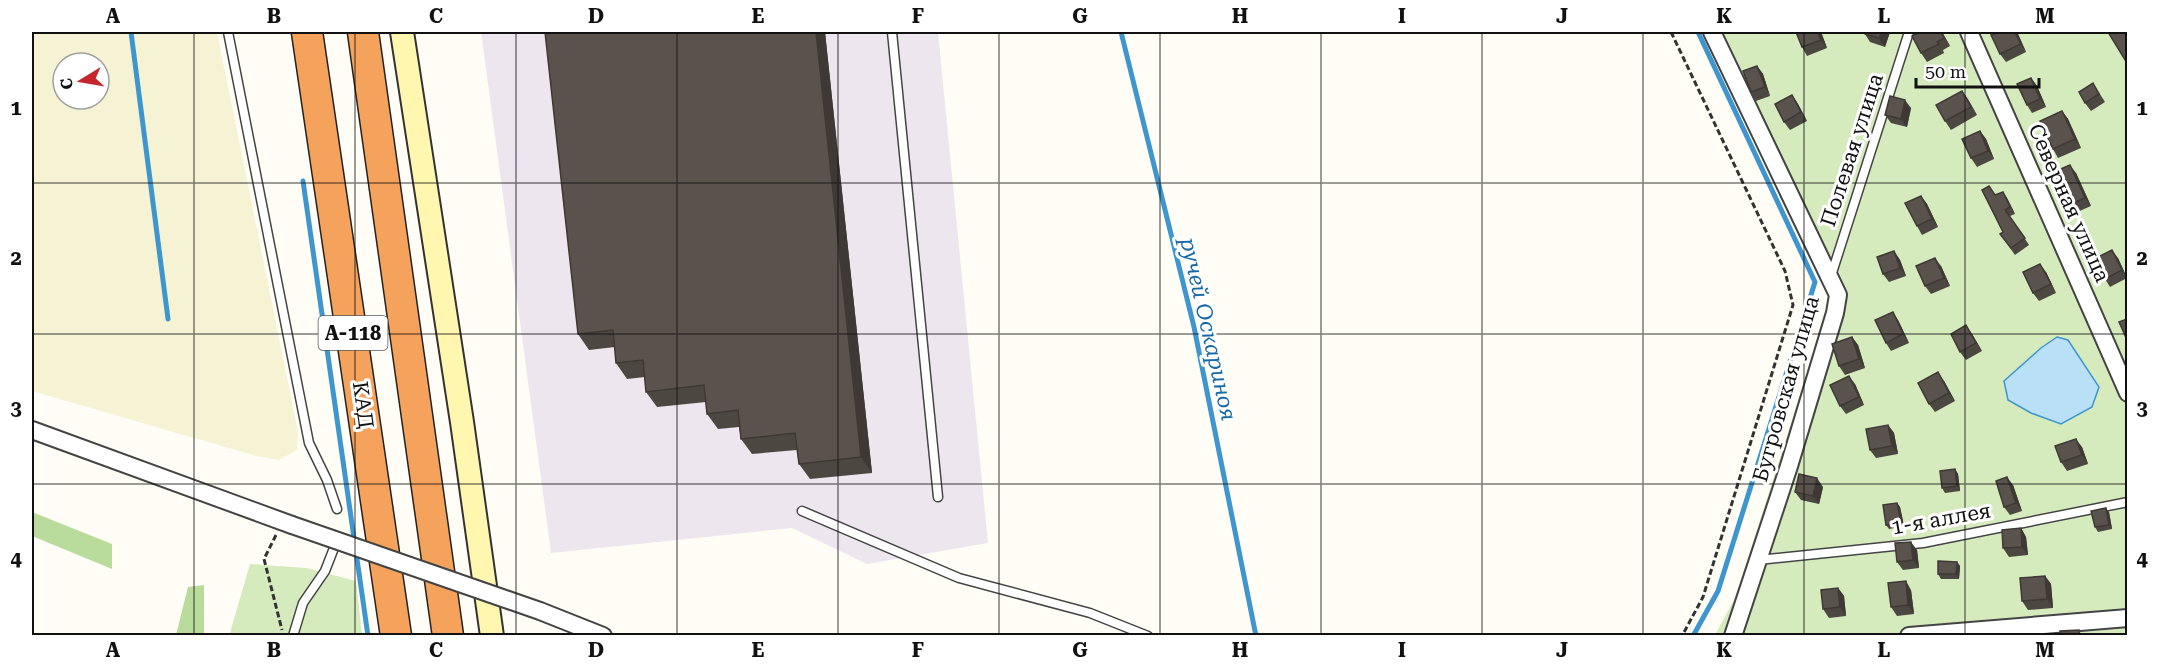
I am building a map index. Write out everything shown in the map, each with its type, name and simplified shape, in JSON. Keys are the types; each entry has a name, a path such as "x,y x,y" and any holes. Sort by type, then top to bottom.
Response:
{"highway":[{"name":"КАД","path":"307,32 396,636"},
{"name":"А-118","path":"363,32 448,636"}],"street":[{"path":"402,32 462,422 492,636"},
{"name":"Бугровская улица","path":"1712,32 1838,295 1835,313 1789,466 1733,636"},
{"name":"Северная улица","path":"1969,32 2127,393"},
{"path":"32,430 287,524 540,611 603,636"},
{"path":"1909,636 2127,618"}],"lane":[{"path":"228,32 309,443 327,480 337,509"},
{"path":"892,32 938,497"},
{"name":"Полевая улица","path":"1830,279 1909,32"},
{"name":"1-я аллея","path":"1758,560 1923,543 2127,502"},
{"path":"802,511 959,578 1089,613 1148,636"},
{"path":"293,636 303,603 325,571 334,548"}],"path":[{"path":"1671,32 1785,271 1793,304 1703,597 1682,636"},
{"path":"286,636 280,628 264,559 287,524"}],"shaded area":[{"path":"32,32 217,32 298,432 297,450 279,460 256,456 32,391"},
{"path":"481,32 938,32 988,543 867,564 792,528 551,553"}],"green space":[{"path":"1705,32 2127,32 2127,635 1715,635 1735,598 1832,296"},
{"path":"32,512 112,544 112,569 32,536"},
{"path":"250,564 306,568 356,581 362,635 229,636"},
{"path":"204,585 204,635 176,635 188,587"}],"water":[{"path":"2057,337 2068,340 2099,387 2092,407 2061,424 2031,413 2008,400 2004,381"}],"building":[{"path":"545,32 816,32 861,457 799,464 795,433 741,439 738,410 707,414 704,385 646,392 643,360 616,363 613,330 578,334"},
{"path":"1796,32 1818,32 1821,40 1802,47"},
{"path":"1865,32 1882,32 1879,38 1865,34"},
{"path":"1920,32 1941,32 1944,38 1937,42 1939,44 1921,53 1912,36"},
{"path":"1999,32 2015,32 2021,44 2000,54 1991,35"},
{"path":"2108,32 2127,32 2127,63"},
{"path":"1757,66 1765,87 1751,92 1743,71"},
{"path":"2031,78 2040,99 2027,105 2017,84"},
{"path":"2093,83 2099,94 2085,103 2079,92"},
{"path":"1962,91 1971,107 1945,121 1936,105"},
{"path":"1792,95 1801,112 1784,122 1775,104"},
{"path":"1890,96 1905,100 1901,119 1885,115"},
{"path":"2062,111 2075,139 2053,149 2040,121"},
{"path":"1980,131 1988,151 1971,158 1962,139"},
{"path":"2070,165 2085,198 2069,205 2054,172"},
{"path":"1989,186 1995,195 2003,192 2010,207 2005,210 2025,238 2011,248 2000,234 2003,232 1982,190"},
{"path":"1921,196 1932,219 1917,226 1905,203"},
{"path":"2112,250 2122,270 2105,279 2094,259"},
{"path":"1894,251 1900,268 1883,274 1877,257"},
{"path":"1935,258 1944,278 1925,286 1916,266"},
{"path":"2040,264 2051,284 2033,293 2023,272"},
{"path":"1893,312 1903,334 1886,343 1875,320"},
{"path":"2127,319 2127,340 2119,322"},
{"path":"1966,325 1976,343 1960,352 1951,334"},
{"path":"1852,337 1859,359 1839,366 1832,344"},
{"path":"1938,372 1949,393 1929,404 1918,383"},
{"path":"1849,376 1859,397 1840,406 1830,385"},
{"path":"1888,425 1892,446 1870,450 1866,429"},
{"path":"2076,439 2082,455 2061,462 2055,446"},
{"path":"1955,469 1957,486 1942,488 1940,471"},
{"path":"1799,474 1817,478 1813,496 1795,492"},
{"path":"2007,477 2016,503 2004,507 1996,481"},
{"path":"1897,503 1901,522 1886,525 1883,505"},
{"path":"2106,508 2109,525 2095,527 2091,511"},
{"path":"2021,528 2022,547 2003,548 2002,530"},
{"path":"1911,542 1913,560 1897,562 1895,543"},
{"path":"1938,561 1957,562 1956,574 1938,574"},
{"path":"2045,576 2047,599 2022,601 2020,578"},
{"path":"1906,581 1908,605 1891,607 1888,583"},
{"path":"1838,588 1840,607 1823,609 1821,590"},
{"path":"2079,630 2080,636 2060,636 2060,631"}],"waterway":[{"path":"131,32 168,319"},
{"name":"ручей Оскариноя","path":"1121,32 1194,327 1256,636"},
{"path":"1693,636 1718,591 1815,282 1698,32"},
{"path":"303,181 368,636"}]}
